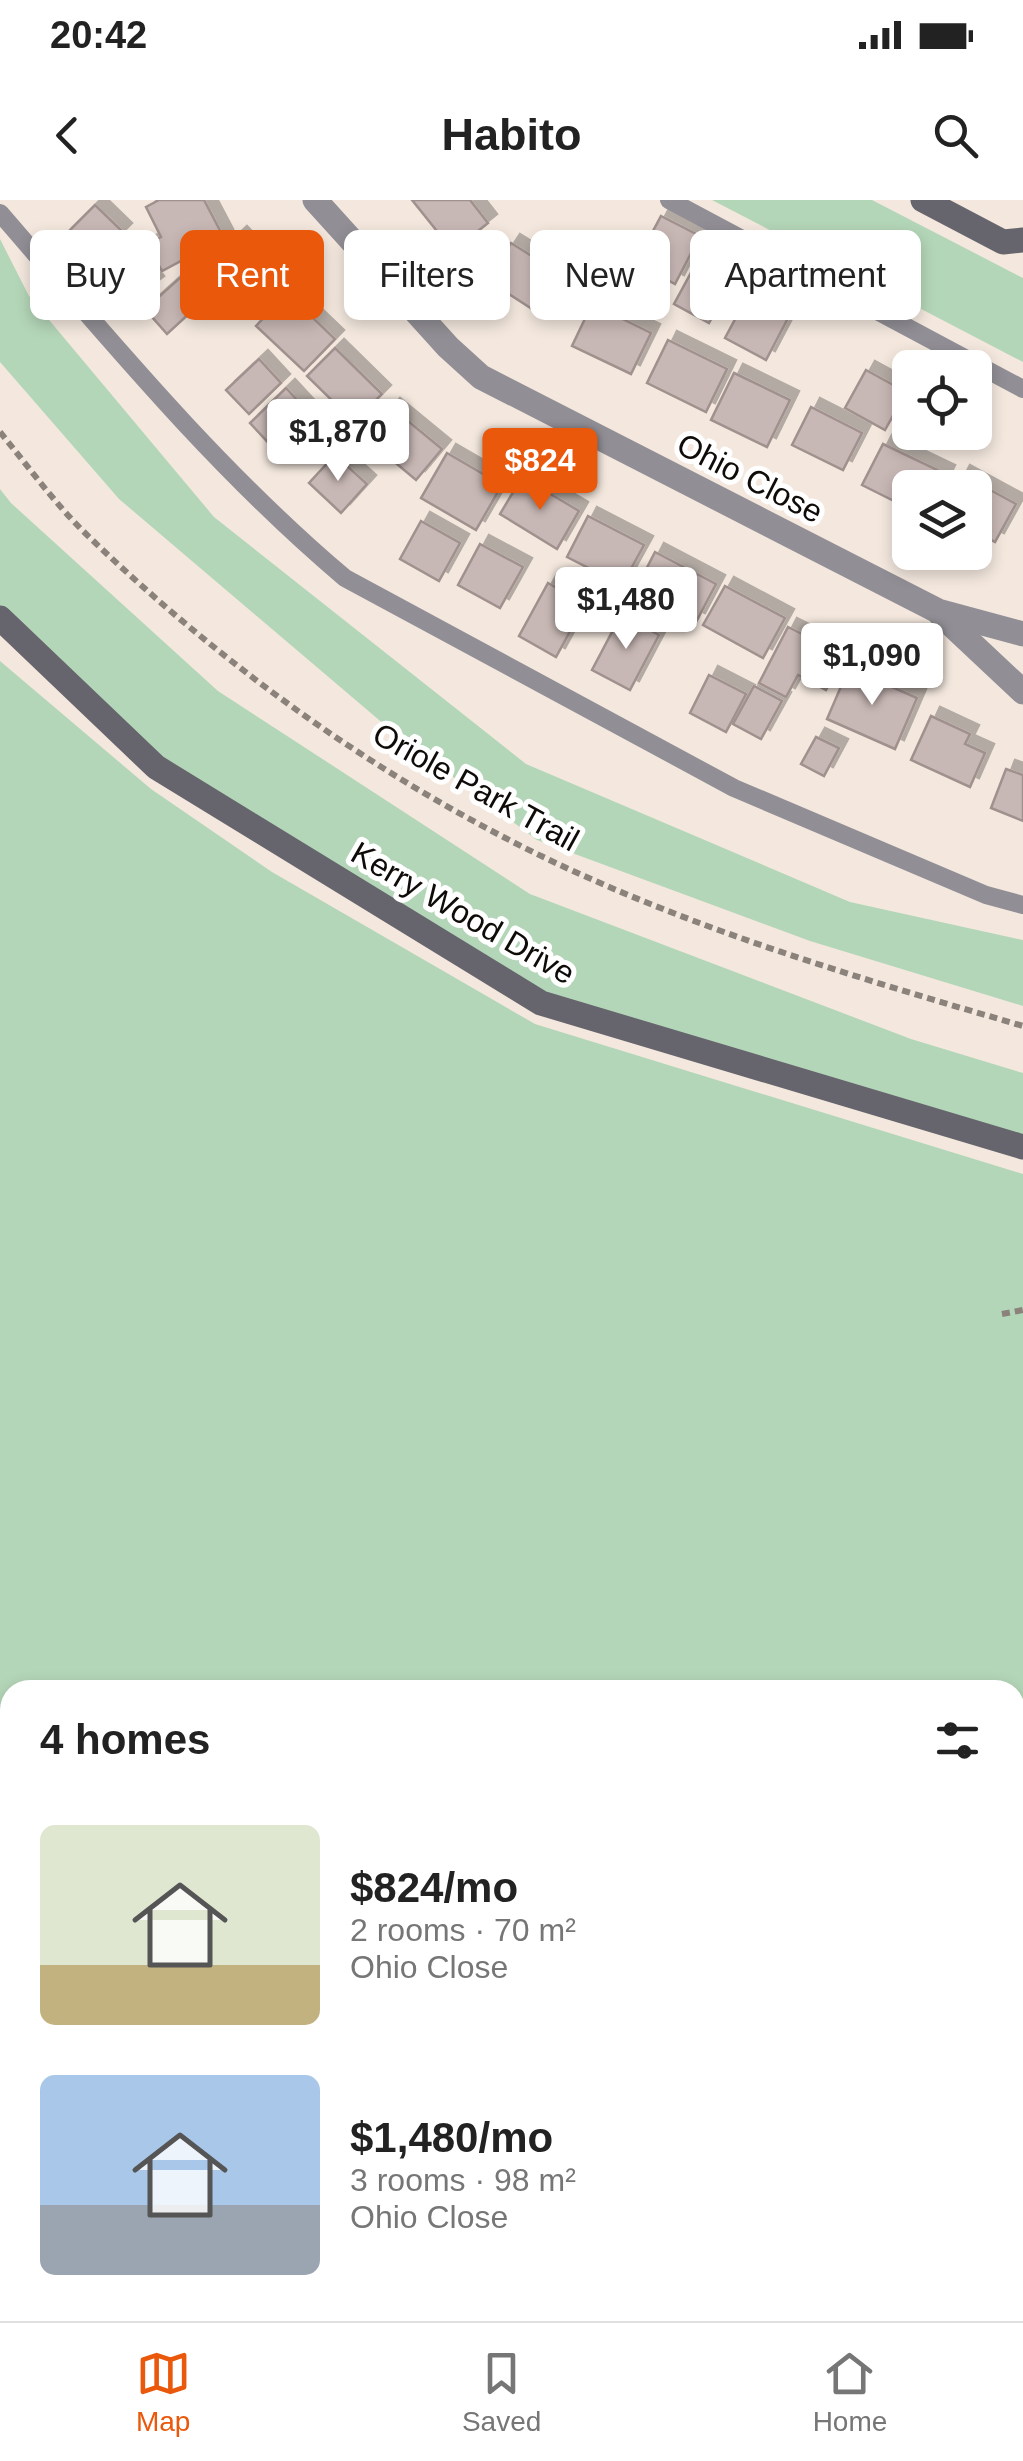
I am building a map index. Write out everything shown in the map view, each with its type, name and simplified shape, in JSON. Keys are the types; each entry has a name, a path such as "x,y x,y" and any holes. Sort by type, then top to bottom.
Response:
{"street":[{"name":"Ohio Close","path":"315,200 448,347 481,377 938,611 1023,634"},
{"path":"923,200 1003,242 1023,240"},
{"name":"Ohio Close","path":"938,611 1023,692"},
{"name":"Kerry Wood Drive","path":"0,618 156,768 541,1003 1023,1147"}],"lane":[{"path":"669,200 1023,389"},
{"path":"0,213 153,390 302,541 345,578 734,788 986,895 1023,905"}],"path":[{"name":"Oriole Park Trail","path":"0,432 80,528 197,634 258,681 418,790 552,860 694,921 842,974 1023,1026"},
{"path":"1002,1314 1023,1310"}],"green space":[{"path":"712,200 872,200 1023,278 1023,362 921,309 921,230 770,230"},
{"path":"0,239 30,297 30,320 49,320 214,517 526,764 850,902 1023,940 1023,1006 810,941 537,840 392,731 119,499 0,362"},
{"path":"0,489 218,691 530,894 911,1039 1023,1073 1023,1147 541,1003 156,767 0,618"},
{"path":"0,661 151,789 272,872 535,1024 1023,1174 1023,1680 0,1680"}],"building":[{"path":"159,200 204,200 220,230 180,230 180,261 162,271 160,230 146,207"},
{"path":"412,200 470,200 488,223 479,230 436,230"},
{"path":"95,205 121,230 70,230"},
{"path":"661,216 690,231 690,255 675,284 670,281 670,230 654,230"},
{"path":"510,245 530,255 530,308 510,295"},
{"path":"690,275 690,313 674,304"},
{"path":"180,278 182,320 167,334 155,320 160,320 160,296"},
{"path":"262,320 315,320 335,339 304,371 256,326"},
{"path":"584,320 625,320 651,333 631,374 572,346"},
{"path":"735,320 787,320 766,360 725,338"},
{"path":"668,340 727,369 706,412 647,383"},
{"path":"335,348 382,394 354,422 307,376"},
{"path":"259,359 281,383 249,414 226,390"},
{"path":"866,370 892,384 892,417 885,430 845,408"},
{"path":"734,373 790,400 767,447 711,420"},
{"path":"286,388 311,415 275,450 250,423"},
{"path":"391,407 442,449 416,480 365,437"},
{"path":"811,407 862,433 843,470 792,445"},
{"path":"883,444 938,470 892,470 892,500 862,485"},
{"path":"447,453 502,485 476,530 421,498"},
{"path":"335,455 367,484 341,513 309,483"},
{"path":"522,477 579,511 557,549 500,514"},
{"path":"992,491 1016,504 995,542 992,540"},
{"path":"588,516 644,545 622,585 567,557"},
{"path":"421,521 460,543 439,581 400,559"},
{"path":"480,544 523,567 500,608 458,585"},
{"path":"655,552 716,584 696,622 635,591"},
{"path":"548,583 585,604 556,657 519,636"},
{"path":"725,586 785,618 763,658 703,625"},
{"path":"621,615 659,635 630,690 592,670"},
{"path":"788,627 844,655 826,690 798,675 786,697 759,683"},
{"path":"849,668 917,698 895,749 827,719"},
{"path":"709,675 746,694 726,732 690,713"},
{"path":"754,686 782,701 761,739 733,724"},
{"path":"931,716 970,734 965,744 985,753 970,787 911,760"},
{"path":"816,737 839,748 824,776 801,764"},
{"path":"1006,769 1023,775 1023,821 991,808"}]}
